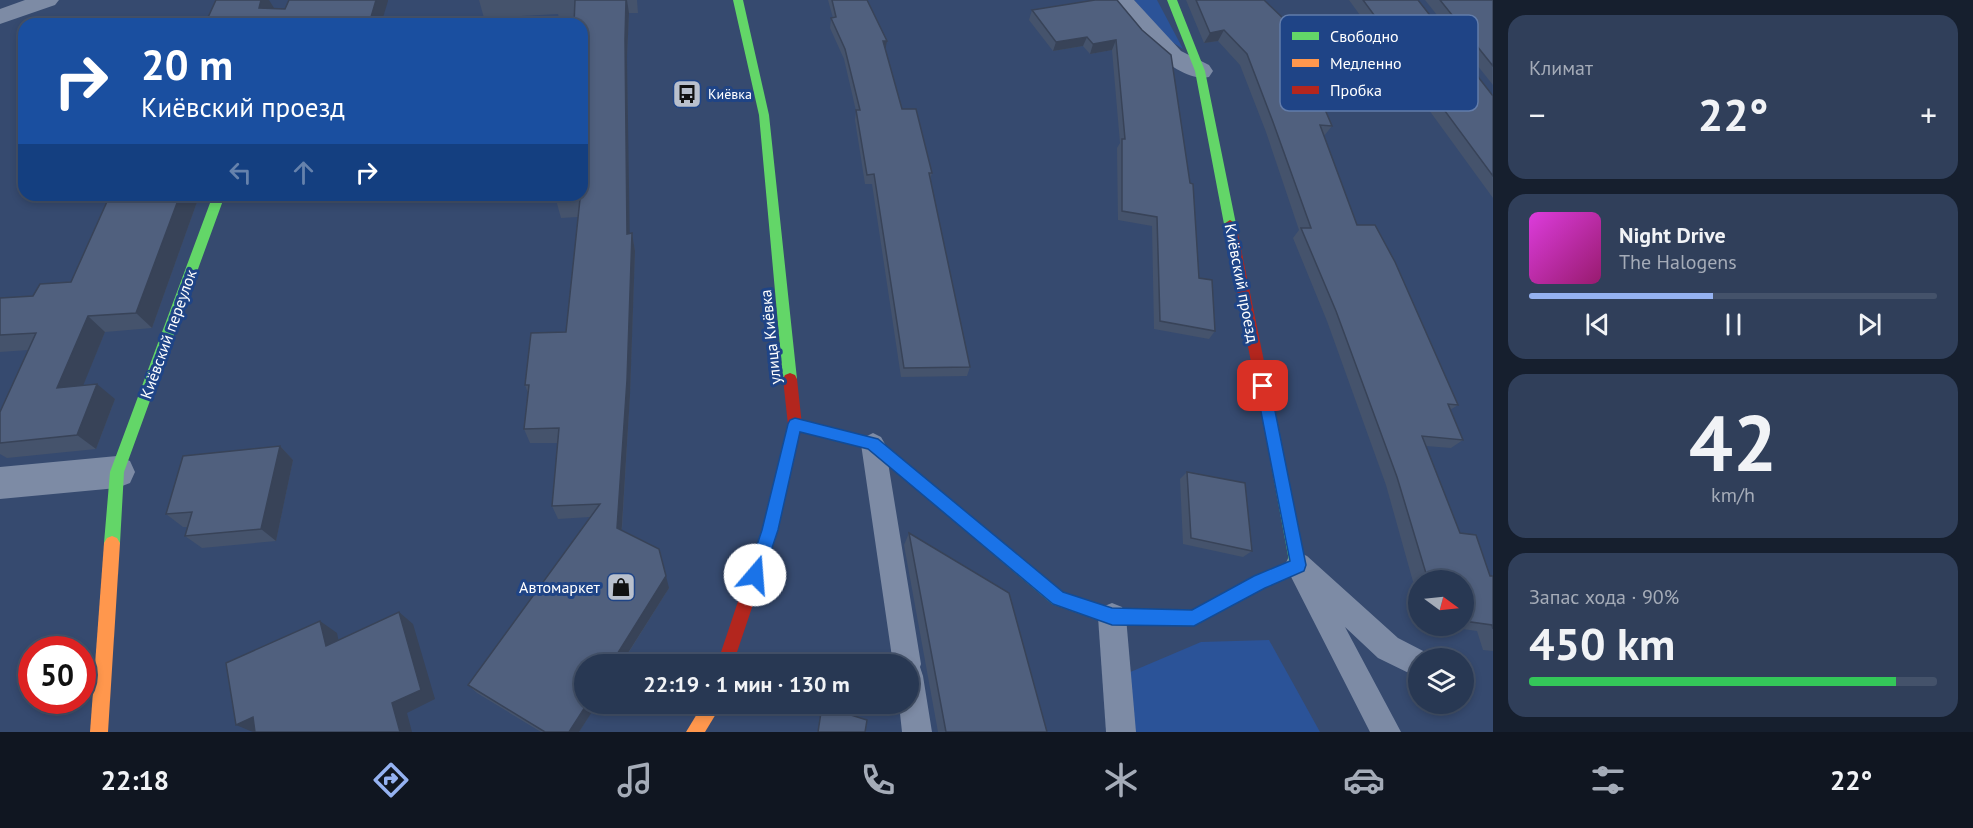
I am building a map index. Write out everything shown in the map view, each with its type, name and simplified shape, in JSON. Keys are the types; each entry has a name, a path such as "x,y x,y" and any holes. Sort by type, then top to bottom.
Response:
{"street":[{"path":"0,17 47,0"},
{"name":"улица Киёвка","path":"728,654 770,530 795,424 764,115 738,0"},
{"path":"1121,0 1172,56 1200,71"},
{"name":"Киёвский проезд","path":"1172,0 1200,71 1298,565"},
{"name":"Киёвский переулок","path":"99,732 117,472 217,201"},
{"path":"795,424 873,444 1058,598 1112,616 1194,618 1260,582 1298,565"},
{"path":"0,483 117,472"},
{"path":"695,732 706,714"}],"lane":[{"path":"873,444 906,654"},
{"path":"1298,565 1388,648 1408,658"},
{"path":"1298,565 1386,732"},
{"path":"1112,616 1121,732"},
{"path":"914,714 917,732"}],"shaded area":[{"path":"1134,0 1157,0 1183,49 1166,38"},
{"path":"1269,640 1320,732 1116,732 1128,673 1201,642"}],"building":[{"path":"216,0 261,0 259,8 285,9 289,0 376,0 371,18 208,18"},
{"path":"575,0 626,0 627,234 632,233 627,380 617,528 659,549 666,576 617,654 574,654 574,714 581,714 569,732 545,732 468,685 600,504 552,506 559,428 524,429 529,385 525,385 531,333 566,332 580,201 588,201 588,18 574,18"},
{"path":"832,0 867,0 887,41 883,41 902,109 916,109 932,173 929,173 970,367 904,368 874,174 867,175 856,110 860,110 845,49 831,18 836,17"},
{"path":"1095,0 1117,0 1142,30 1171,55 1190,183 1193,184 1199,278 1212,280 1215,331 1160,321 1157,217 1122,211 1122,139 1125,139 1116,40 1093,44 1087,37 1056,42 1032,10"},
{"path":"1196,0 1264,0 1280,15 1280,111 1326,111 1332,126 1320,125 1357,225 1375,225 1395,262 1458,405 1448,404 1463,440 1422,436 1460,533 1476,535 1490,576 1493,576 1493,629 1492,625 1474,622 1474,570 1425,570 1397,477 1336,311 1301,228 1311,228 1273,122 1247,54 1224,30 1210,33"},
{"path":"1363,0 1418,0 1430,15 1374,15"},
{"path":"1440,0 1493,0 1493,66 1478,47 1478,15 1452,15"},
{"path":"1478,77 1493,96 1493,176 1445,111 1478,111"},
{"path":"107,201 178,201 136,313 88,316 57,388 97,384 77,435 0,443 0,412 36,333 0,335 0,298 33,296 40,284 71,282"},
{"path":"280,446 261,529 185,536 192,512 166,514 183,456"},
{"path":"1187,472 1245,483 1252,551 1191,538"},
{"path":"909,533 1009,593 1047,732 946,732"},
{"path":"399,612 421,690 392,703 400,732 255,732 253,717 236,725 226,663 320,621 326,646"},
{"path":"821,714 848,714 867,720 865,732 818,732"}],"traffic: fast":[{"path":"738,0 764,115 790,379"},
{"path":"1172,0 1200,71 1230,224"},
{"path":"112,543 117,472 217,201"},
{"path":"795,425 873,444 1058,598 1112,617 1194,618 1259,582 1298,565 1278,464"}],"traffic: slow":[{"path":"99,732 112,543"},
{"path":"695,732 707,714"}],"traffic: jam":[{"path":"1230,224 1278,464"},
{"path":"728,654 770,530 795,425 790,379"}],"place":[{"name":"Киёвка","path":"687,94"},
{"name":"Автомаркет","path":"621,587"}],"route":[{"path":"755,575 770,530 795,424 873,444 1058,598 1112,616 1194,618 1260,582 1298,565 1263,386"}]}
